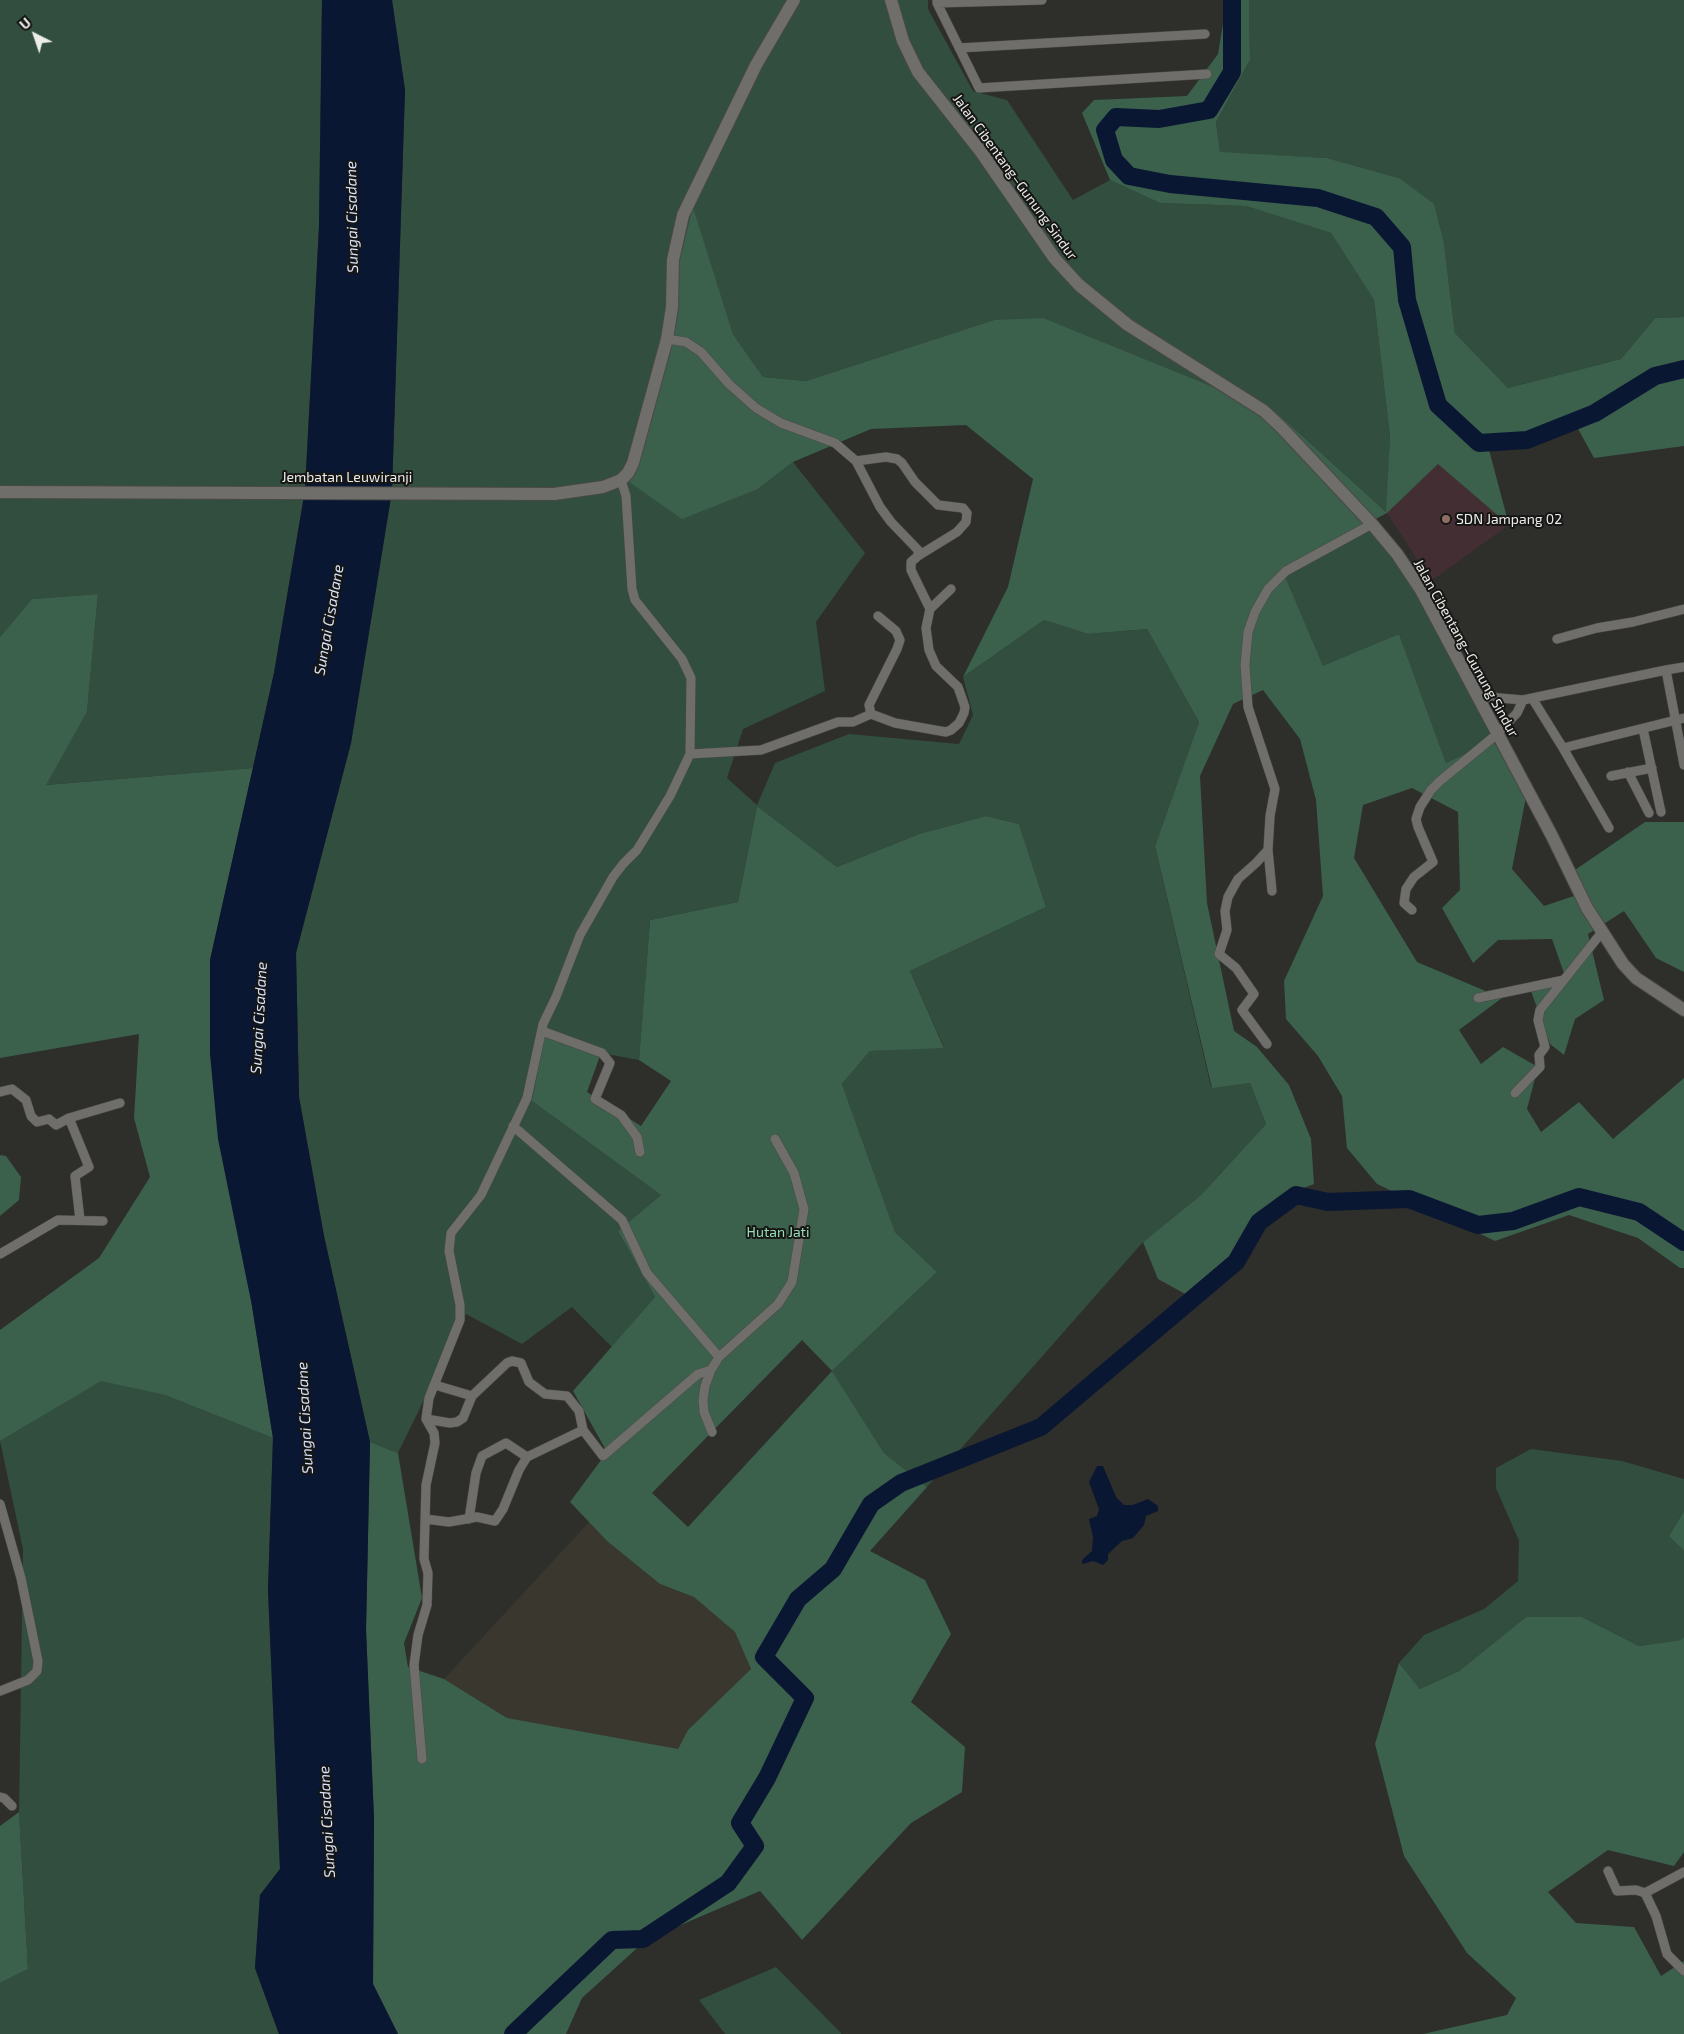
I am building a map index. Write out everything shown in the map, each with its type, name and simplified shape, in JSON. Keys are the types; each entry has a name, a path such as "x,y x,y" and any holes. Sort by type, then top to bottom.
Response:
{"street":[{"path":"422,1759 414,1666 418,1635 427,1605 428,1573 424,1559 426,1485 435,1443 434,1433 426,1419 429,1398 460,1320 460,1305 449,1251 452,1233 482,1195 527,1098 542,1031 580,935 613,877 637,850 670,796 690,754 691,678 682,660 635,600 632,590 626,496 622,480 633,463 667,339 672,307 673,260 683,215 756,65 794,0"},
{"name":"Jalan Cibentang–Gunung Sindur","path":"891,0 903,41 918,72 981,152 1055,259 1079,285 1128,325 1264,411 1372,524 1396,554 1418,584 1496,735 1552,836 1587,908 1602,932 1623,964 1636,978 1684,1010"},
{"path":"1042,0 937,2 979,88 1208,74"},
{"path":"959,48 1205,34"},
{"path":"667,339 686,342 701,352 729,384 756,408 781,423 835,443 856,461 880,507 891,522 918,550 918,556"},
{"path":"856,461 886,457 897,459 915,482 938,504 963,508 967,513 966,522 957,532 911,562 910,570 930,609"},
{"name":"Jembatan Leuwiranji","path":"0,492 452,492 554,494 603,487 622,480"},
{"path":"1272,891 1268,850 1270,816 1275,789 1248,707 1245,665 1248,632 1255,612 1268,589 1286,571 1372,524"},
{"path":"690,754 761,750 838,722 853,722 870,714 895,723 946,732 951,730 959,723 965,707 958,687 936,666 929,650 926,628 930,609 951,589"},
{"path":"1557,639 1597,628 1633,622 1684,609"},
{"path":"870,714 869,705 900,640 896,631 878,616"},
{"path":"1476,696 1523,700 1684,667"},
{"path":"1666,670 1680,719 1684,765"},
{"path":"1532,698 1564,748 1609,828"},
{"path":"1412,910 1404,902 1406,889 1414,877 1434,862 1418,827 1416,819 1420,807 1431,790 1440,781 1496,735 1517,713 1523,700"},
{"path":"1564,748 1680,719"},
{"path":"1643,729 1661,812"},
{"path":"1611,776 1652,768"},
{"path":"1628,772 1649,813"},
{"path":"1267,1044 1242,1010 1254,994 1236,968 1219,954 1227,930 1225,911 1228,897 1238,879 1268,850"},
{"path":"1514,1093 1540,1067 1539,1055 1545,1047 1538,1020 1540,1010 1602,932"},
{"path":"1478,998 1564,980"},
{"path":"542,1031 602,1053 610,1063 595,1099 621,1115 637,1137 640,1152"},
{"path":"0,1092 12,1090 26,1100 31,1116 37,1122 49,1119 56,1125 69,1118 120,1103"},
{"path":"69,1118 89,1167 74,1176 80,1220"},
{"path":"513,1126 622,1220 647,1273 719,1357"},
{"path":"712,1432 704,1412 705,1386 711,1370 719,1357 778,1304 792,1282 804,1209 794,1173 775,1139"},
{"path":"0,1254 58,1220 104,1221"},
{"path":"426,1419 450,1423 457,1422 463,1418 472,1396 507,1363 512,1361 521,1363 529,1382 545,1394 566,1396 579,1411 583,1430 603,1456 698,1374 711,1370"},
{"path":"435,1385 472,1396"},
{"path":"425,1519 449,1522 477,1517 495,1521 503,1509 519,1470 527,1457 583,1430"},
{"path":"469,1519 476,1474 482,1456 506,1443 527,1457"},
{"path":"0,1504 22,1578 38,1661 37,1671 28,1680 0,1691"},
{"path":"0,1797 4,1798 12,1806"},
{"path":"1608,1871 1617,1891 1636,1890 1645,1893 1656,1916 1667,1954 1684,1971"},
{"path":"1645,1893 1684,1872"}],"shaded area":[{"name":"SDN Jampang 02","path":"1438,464 1509,525 1431,581 1387,513"},
{"path":"589,1522 607,1541 660,1584 694,1597 735,1632 751,1669 688,1730 678,1750 507,1718 444,1679"}],"green space":[{"path":"0,0 322,0 319,227 305,490 274,673 253,768 45,785 87,712 98,594 32,599 0,637"},
{"path":"392,0 928,0 928,9 973,91 1007,100 1073,200 1110,180 1160,203 1246,206 1331,233 1374,300 1390,437 1387,513 1277,413 994,320 806,381 763,377 733,334 693,208 758,489 793,462 865,553 816,622 825,691 743,729 727,778 757,805 775,763 849,734 959,744 973,715 963,677 1044,620 1088,634 1147,629 1199,722 1155,846 1211,1087 1250,1083 1266,1124 1201,1195 1143,1242 927,1487 884,1453 832,1371 937,1272 895,1232 842,1084 870,1051 944,1047 910,971 1046,907 1019,824 986,816 919,834 837,867 757,806 738,902 650,920 639,1060 601,1053 532,1101 661,1195 618,1231 655,1297 612,1347 572,1307 522,1344 466,1314 398,1453 370,1442 324,1236 299,1097 296,953 351,743 392,491 405,90"},
{"path":"1227,0 1249,0 1250,60 1216,122 1220,152 1327,158 1399,178 1434,204 1444,244 1455,333 1508,388 1621,359 1655,318 1684,317 1684,446 1594,458 1571,416 1488,446 1509,525 1438,464 1387,513 1282,569 1323,666 1399,634 1446,763 1493,740 1526,797 1512,869 1544,906 1577,895 1572,872 1645,822 1684,822 1684,972 1656,958 1624,911 1588,934 1604,1000 1575,1019 1564,1055 1550,1044 1531,991 1566,979 1552,939 1498,940 1473,963 1442,908 1460,890 1458,812 1412,788 1363,805 1354,858 1417,962 1502,998 1459,1030 1481,1064 1503,1047 1538,1067 1527,1109 1541,1132 1579,1102 1613,1139 1684,1078 1684,1268 1680,1268 1638,1238 1569,1215 1495,1241 1377,1184 1347,1148 1342,1096 1318,1056 1286,1019 1284,981 1323,896 1316,800 1300,739 1263,690 1233,704 1200,776 1207,903 1234,1031 1257,1047 1289,1085 1311,1139 1314,1184 1286,1195 1232,1275 1198,1301 1158,1279 1143,1242 1201,1195 1266,1124 1250,1083 1212,1088 1155,846 1199,722 1147,629 1088,634 1044,620 963,677 1008,587 1033,479 966,425 871,429 793,462 758,489 682,519 625,479 693,207 733,334 763,377 806,381 994,320 1043,318 1277,413 1386,512 1390,437 1374,300 1331,233 1246,206 1160,203 1110,180 1082,113 1094,100 1187,96 1218,54"},
{"path":"1249,0 1684,0 1684,317 1655,318 1621,359 1508,388 1455,333 1444,244 1399,178 1327,158 1220,153 1216,122 1250,60"},
{"path":"1370,528 1422,601 1493,740 1446,763 1399,634 1323,667 1282,569"},
{"path":"98,594 87,712 46,785 253,768 210,960 252,1306 273,1438 165,1395 101,1381 0,1441 0,1330 99,1258 150,1177 134,1118 139,1034 0,1058 0,637 32,599"},
{"name":"Hutan Jati","path":"757,806 837,867 919,834 986,816 1019,824 1046,907 910,971 944,1048 870,1051 842,1084 895,1232 937,1272 832,1371 884,1453 927,1487 870,1551 925,1580 951,1634 911,1702 965,1747 962,1792 911,1823 802,1940 760,1891 646,1940 582,1998 566,2034 398,2034 373,1984 374,1819 366,1630 370,1442 398,1453 422,1598 404,1643 408,1667 444,1679 507,1718 678,1749 688,1730 751,1669 735,1632 694,1597 660,1584 607,1541 570,1502 607,1452 573,1391 655,1297 618,1231 661,1195 532,1101 546,1031 601,1053 587,1092 641,1126 671,1081 639,1060 650,920 738,902","holes":["802,1340 832,1371 688,1527 652,1493"]},
{"path":"0,1155 6,1156 21,1177 19,1200 0,1216"},
{"path":"100,1380 165,1395 273,1438 268,1590 280,1869 260,1895 255,1968 279,2034 0,2034 0,1983 28,1969 19,1812 23,1549 0,1441"},
{"path":"1531,1449 1622,1461 1684,1479 1684,1511 1669,1536 1684,1551 1684,1637 1682,1640 1639,1646 1582,1617 1526,1617 1459,1671 1420,1689 1399,1663 1424,1635 1484,1609 1518,1581 1519,1541 1496,1488 1496,1468"},
{"path":"1684,1511 1684,1551 1669,1536"},
{"path":"1526,1617 1582,1617 1639,1646 1681,1640 1684,1637 1684,1852 1674,1866 1608,1850 1548,1892 1576,1923 1634,1927 1661,1976 1684,1961 1684,2034 1423,2034 1507,2015 1516,1998 1467,1953 1404,1856 1375,1744 1399,1663 1420,1689 1459,1671"},
{"path":"19,1812 28,1969 0,1983 0,1826"},
{"path":"776,1967 841,2034 725,2034 699,2000"}],"water":[{"name":"Sungai Cisadane","path":"322,0 392,0 405,90 392,491 351,743 296,953 299,1097 324,1236 370,1442 366,1630 374,1819 373,1984 398,2034 279,2034 255,1968 260,1895 280,1869 268,1590 273,1438 252,1306 218,1139 210,1054 210,960 274,673 305,490 319,227"},
{"path":"1097,1466 1103,1466 1116,1497 1124,1505 1133,1505 1148,1499 1158,1506 1158,1511 1146,1516 1144,1525 1133,1538 1122,1541 1108,1554 1108,1560 1103,1565 1093,1561 1082,1564 1082,1560 1092,1551 1093,1537 1089,1519 1097,1516 1099,1509 1089,1482"}],"waterway":[{"path":"1232,0 1232,72 1209,110 1159,119 1116,117 1105,130 1114,160 1129,176 1170,184 1318,198 1376,217 1402,247 1407,300 1438,405 1479,443 1527,440 1595,413 1655,376 1684,369"},
{"path":"513,2034 612,1940 643,1939 728,1883 755,1846 740,1823 767,1778 805,1698 764,1657 798,1599 833,1569 871,1504 901,1483 1041,1427 1236,1262 1259,1222 1296,1195 1328,1202 1409,1199 1478,1225 1513,1221 1579,1197 1639,1212 1684,1242"}],"place":[{"name":"SDN Jampang 02","path":"1446,519"}]}
